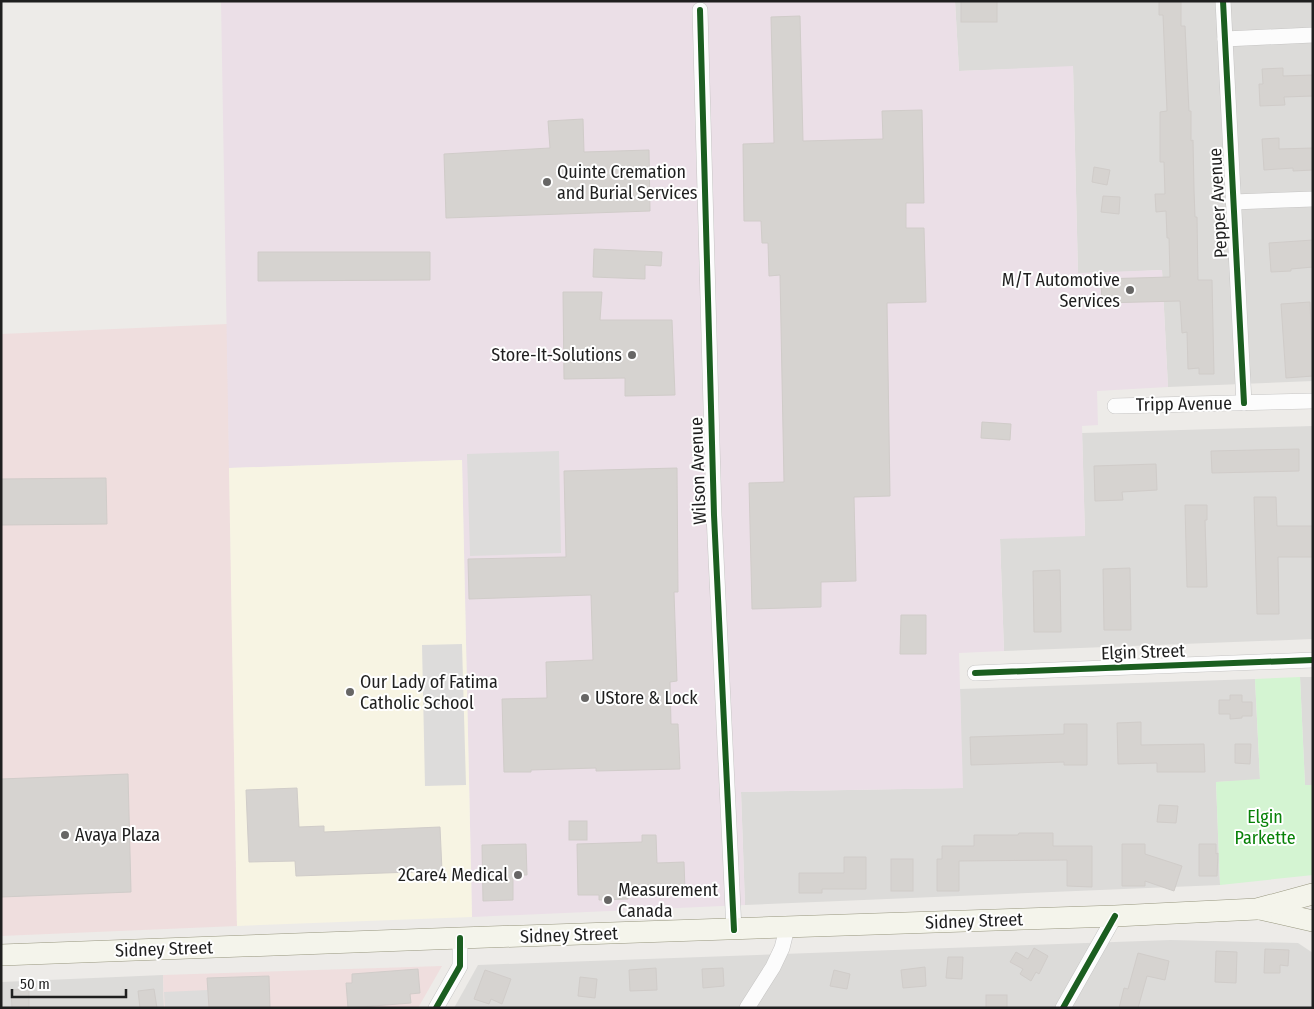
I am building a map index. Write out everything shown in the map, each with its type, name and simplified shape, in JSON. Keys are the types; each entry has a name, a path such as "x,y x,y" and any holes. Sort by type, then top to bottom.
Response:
{"main road":[{"name":"Sidney Street","path":"1,955 1115,916 1257,909 1313,894"},
{"name":"Sidney Street","path":"1257,909 1312,922"}],"street":[{"name":"Pepper Avenue","path":"1223,1 1244,403"},
{"name":"Wilson Avenue","path":"700,10 714,515 734,930"},
{"path":"1225,39 1313,35"},
{"path":"1234,202 1313,199"},
{"name":"Tripp Avenue","path":"1115,406 1313,401"},
{"name":"Elgin Street","path":"975,673 1313,660"},
{"path":"1063,1008 1115,916"},
{"path":"746,1008 773,967 782,948 787,928"},
{"path":"436,1008 460,966 460,938"}],"shaded area":[{"path":"221,1 955,1 959,71 1073,66 1078,273 1162,270 1168,387 1097,391 1098,425 1082,426 1085,536 1000,539 1004,651 959,653 963,788 741,792 745,905 472,917 462,460 229,468"},
{"path":"955,1 1313,1 1313,381 1168,387 1162,270 1078,274 1073,67 959,71"},
{"path":"227,324 237,926 1,936 1,334"},
{"path":"1313,426 1313,639 1004,651 1000,538 1085,535 1082,433"},
{"path":"559,451 561,553 470,556 467,454"},
{"name":"Our Lady of Fatima Catholic School","path":"462,460 472,917 237,926 229,468"},
{"path":"462,644 466,785 425,786 422,645"},
{"path":"1300,677 1313,677 1313,785 1305,785"},
{"path":"1255,679 1260,780 1216,782 1220,885 745,905 741,792 962,788 960,689"},
{"path":"1171,940 1298,943 1313,953 1313,1008 454,1008 478,965"},
{"path":"442,966 418,1008 164,1008 163,975"},
{"path":"163,975 164,1008 1,1008 1,982"},
{"path":"208,990 208,1008 165,1008 164,992"}],"green space":[{"name":"Elgin Parkette","path":"1300,677 1305,785 1313,785 1313,875 1220,885 1216,782 1260,779 1255,679"}],"building":[{"path":"961,1 997,1 997,22 961,22"},
{"path":"1159,1 1181,1 1181,26 1185,26 1189,111 1191,111 1191,141 1193,140 1195,217 1197,217 1198,280 1212,280 1214,374 1199,374 1199,368 1188,369 1187,332 1182,333 1180,301 1102,303 1101,279 1170,277 1166,211 1156,212 1155,194 1165,194 1164,162 1160,162 1160,112 1167,111 1163,15 1159,15"},
{"path":"800,16 803,141 883,139 882,111 922,110 924,203 906,203 906,228 924,228 926,302 887,303 890,496 854,497 856,581 821,582 821,607 752,609 749,483 784,482 780,275 769,276 768,243 762,243 761,221 744,221 743,144 774,143 771,17"},
{"path":"1283,68 1283,76 1313,75 1313,96 1284,97 1285,105 1260,106 1259,84 1263,84 1262,69"},
{"name":"Quinte Cremation and Burial Services","path":"583,119 584,152 649,150 650,211 446,218 444,154 550,148 548,121"},
{"path":"1279,138 1279,149 1313,148 1313,170 1293,171 1293,168 1264,170 1262,139"},
{"path":"1094,167 1110,170 1107,185 1092,182"},
{"path":"1103,196 1120,197 1119,214 1101,212"},
{"path":"1313,240 1313,267 1271,272 1269,243"},
{"path":"594,249 662,252 661,266 645,265 645,279 593,277"},
{"path":"258,252 430,252 430,280 258,281"},
{"path":"563,292 602,292 600,320 672,320 675,395 625,396 625,378 564,379"},
{"path":"1310,302 1313,376 1286,378 1281,304"},
{"path":"982,422 1011,424 1010,440 981,438"},
{"path":"1299,449 1299,471 1212,473 1211,451"},
{"path":"1156,464 1157,490 1122,492 1123,500 1095,501 1094,466"},
{"path":"677,468 678,592 674,592 677,681 670,682 671,724 678,724 680,769 596,771 596,768 504,772 502,699 547,698 546,662 593,660 591,595 469,599 468,559 566,557 564,471"},
{"path":"106,478 107,524 1,525 1,479"},
{"path":"1254,497 1276,497 1277,526 1313,526 1313,557 1278,557 1279,614 1257,614"},
{"path":"1185,505 1207,505 1207,520 1205,520 1207,587 1187,587"},
{"path":"1130,568 1131,630 1104,630 1103,569"},
{"path":"1060,570 1061,632 1034,632 1033,571"},
{"path":"901,615 926,615 926,654 900,654"},
{"path":"1230,695 1242,695 1242,702 1252,702 1252,716 1230,719 1230,714 1219,714 1219,700 1230,700"},
{"path":"1141,722 1141,745 1204,744 1205,772 1157,772 1157,763 1118,764 1117,723"},
{"path":"1064,724 1087,724 1087,765 1064,765 1064,762 971,765 970,737 1064,734"},
{"path":"1235,744 1251,744 1250,764 1235,763"},
{"name":"Avaya Plaza","path":"128,774 131,892 1,897 1,779"},
{"path":"297,788 299,827 324,826 324,832 440,827 442,871 296,876 295,861 249,862 246,790"},
{"path":"1159,805 1178,806 1176,823 1157,822"},
{"path":"569,821 587,821 587,840 569,840"},
{"path":"1019,833 1053,833 1053,846 1092,846 1092,887 1067,886 1067,860 959,861 959,891 937,891 937,859 942,859 942,846 974,846 974,835 1018,835"},
{"path":"642,835 656,835 657,863 684,862 685,890 628,892 628,899 599,900 599,895 578,895 577,844 642,842"},
{"path":"526,844 527,875 513,875 513,900 483,901 482,845"},
{"path":"1122,844 1145,844 1145,854 1182,866 1174,891 1145,881 1145,886 1122,886"},
{"path":"1199,844 1216,844 1216,854 1218,853 1217,876 1199,876"},
{"path":"844,857 866,857 866,889 822,889 822,893 799,893 799,873 844,873"},
{"path":"891,859 913,859 913,891 891,891"},
{"path":"1034,948 1048,956 1039,974 1036,972 1031,981 1020,974 1023,969 1010,962 1016,952 1028,959"},
{"path":"1265,949 1289,950 1288,966 1280,965 1280,973 1264,973"},
{"path":"1216,951 1237,952 1236,983 1215,982"},
{"path":"1138,953 1169,961 1165,980 1147,976 1138,1008 1119,1008 1124,988 1128,989"},
{"path":"948,957 963,957 962,979 946,978"},
{"path":"925,967 926,986 903,988 901,970"},
{"path":"656,968 657,990 630,991 629,970"},
{"path":"723,968 724,986 703,988 702,969"},
{"path":"418,969 420,993 410,994 411,1003 348,1008 346,983 352,983 352,974"},
{"path":"485,970 511,979 502,1004 491,999 489,1004 474,999"},
{"path":"834,970 850,974 847,989 830,986"},
{"path":"269,976 270,1008 209,1008 207,978"},
{"path":"580,977 597,979 595,998 578,996"},
{"path":"29,989 29,1008 12,1008 11,990"},
{"path":"154,989 157,1008 140,1008 138,991"},
{"path":"986,995 1007,995 1007,1008 986,1008"}],"cycle path":[{"path":"1223,1 1244,403"},
{"path":"700,10 714,515 734,930"},
{"path":"975,673 1313,660"},
{"path":"1063,1008 1115,916"},
{"path":"436,1008 460,966 460,938"}],"place":[{"name":"Quinte Cremation and Burial Services","path":"547,182"},
{"name":"M/T Automotive Services","path":"1130,290"},
{"name":"Store-It-Solutions","path":"632,355"},
{"name":"Our Lady of Fatima Catholic School","path":"350,692"},
{"name":"UStore & Lock","path":"585,698"},
{"name":"Avaya Plaza","path":"65,835"},
{"name":"2Care4 Medical","path":"518,875"},
{"name":"Measurement Canada","path":"608,900"}]}
